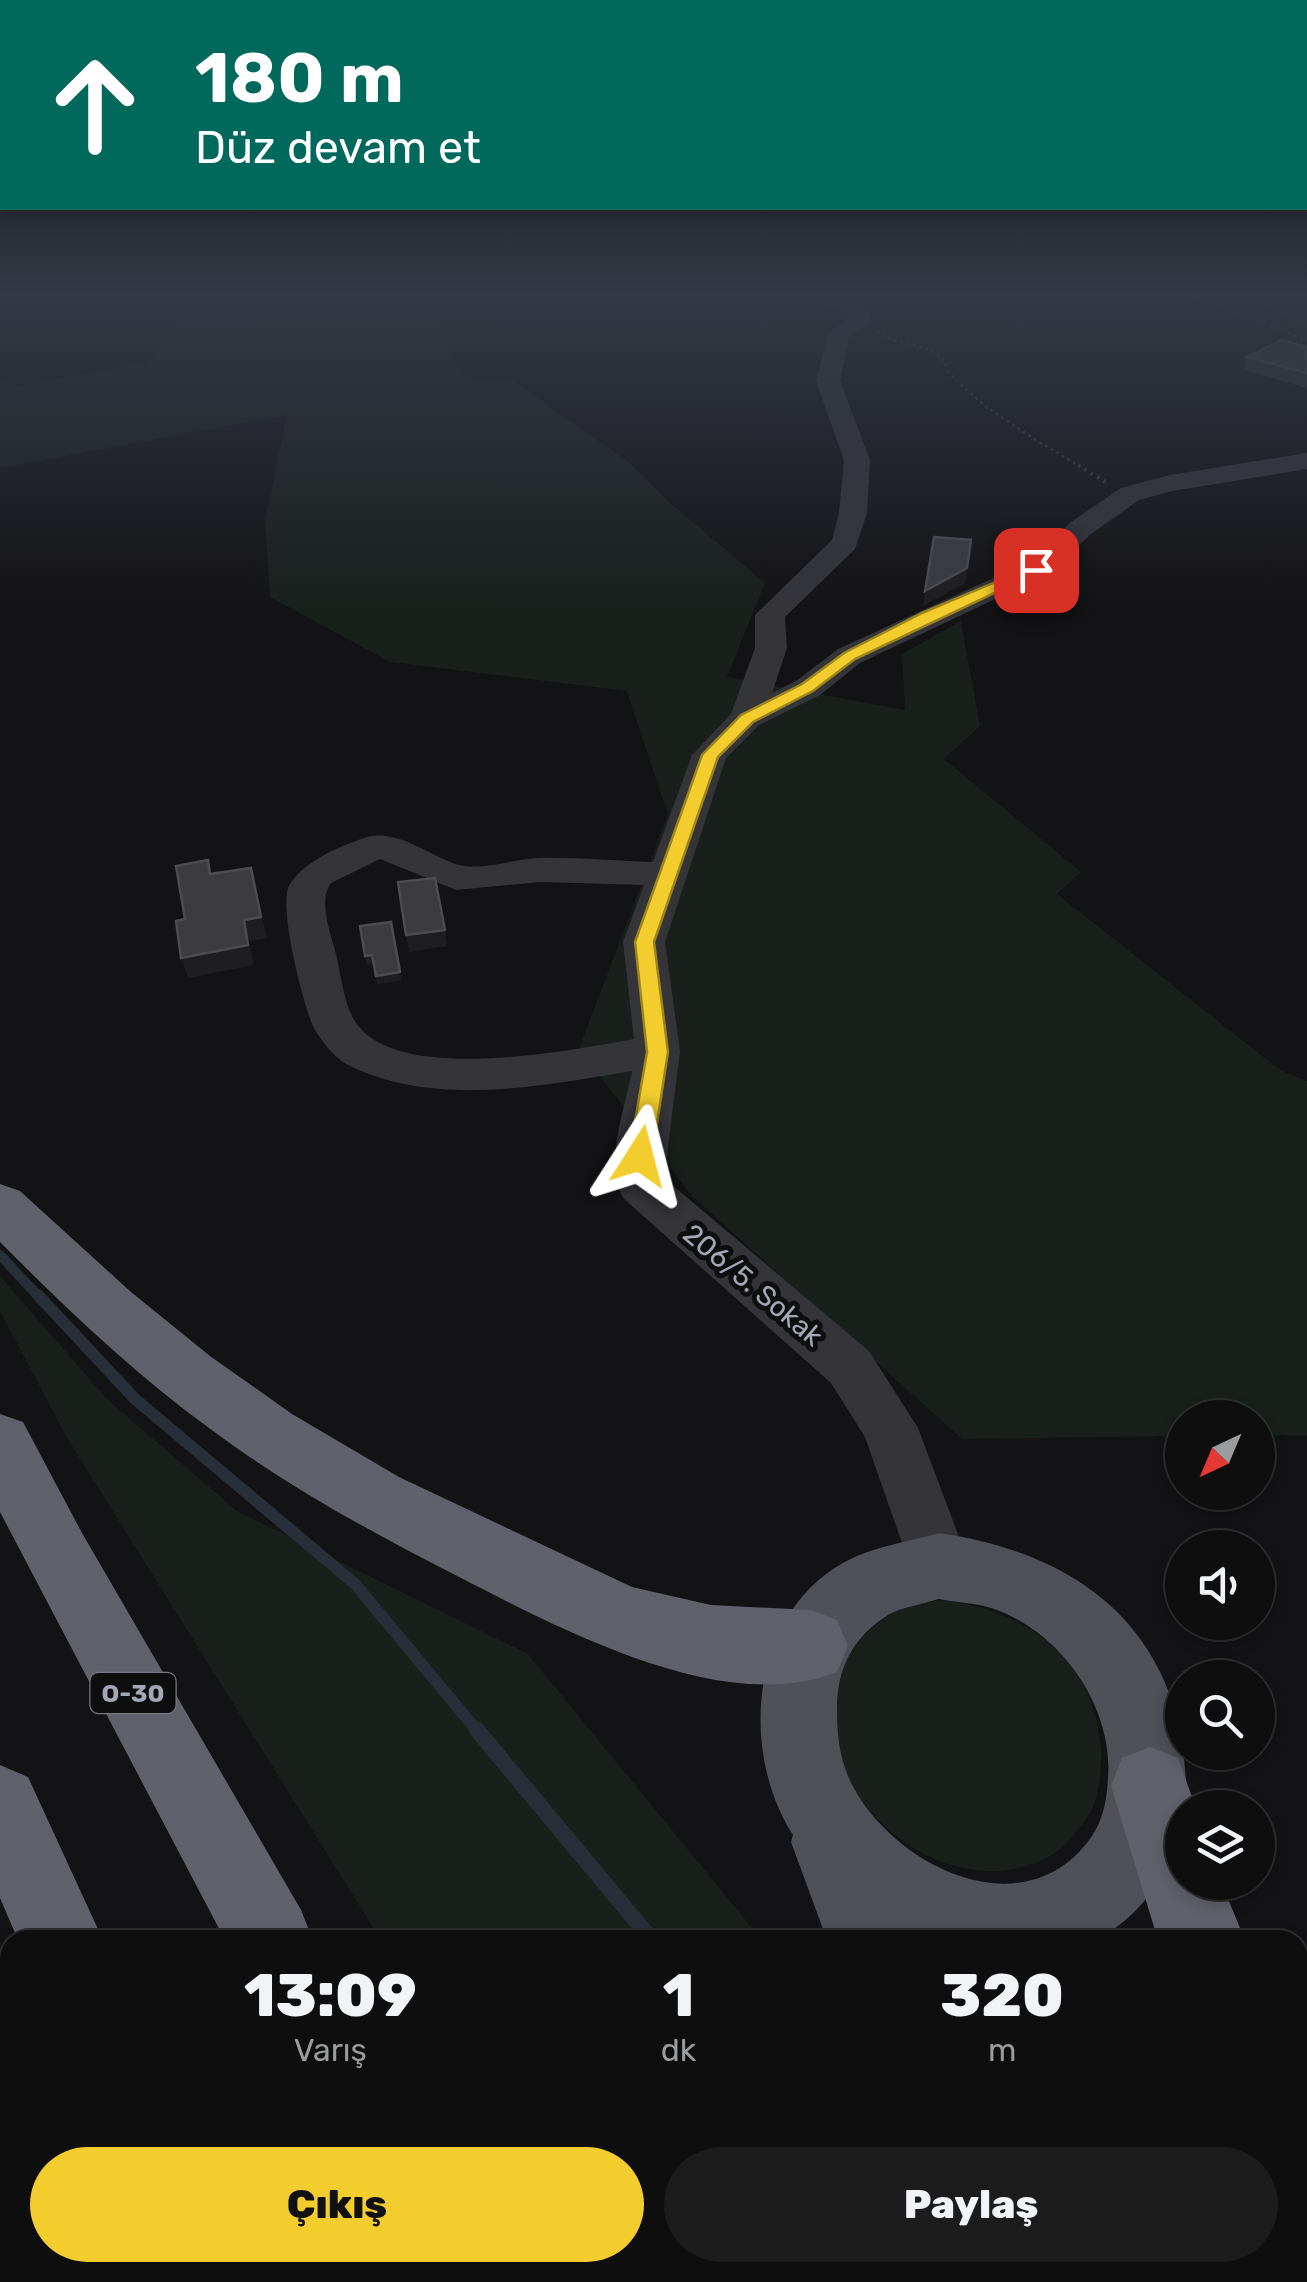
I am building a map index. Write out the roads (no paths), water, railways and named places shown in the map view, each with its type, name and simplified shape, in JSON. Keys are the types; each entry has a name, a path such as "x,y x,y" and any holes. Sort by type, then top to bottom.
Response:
{"highway":[{"path":"0,1206 43,1250 189,1375 309,1461 400,1513 522,1573 651,1628 760,1647 811,1646"},
{"name":"O-30","path":"0,1443 57,1556 265,1930"},
{"path":"1150,1786 1189,1914 1198,1930"},
{"path":"0,1805 56,1930"}],"main road":[{"path":"808,1784 824,1818 847,1851 876,1878 910,1901 947,1917 984,1924 1040,1927 1088,1899 1122,1864 1144,1819 1150,1786 1149,1751 1142,1717 1110,1654 1087,1628 1046,1596 1001,1575 939,1566 887,1576 864,1588 834,1614 811,1646 800,1677 796,1711 798,1747 808,1784 865,1930"}],"street":[{"path":"747,718 770,648 770,615 845,542 852,513 856,460 836,403"},
{"path":"747,718 808,688 849,656 928,616 1036,570 1130,494 1170,483 1307,461"},
{"name":"206/5. Sokak","path":"747,718 710,755 644,942 658,1052 640,1156 640,1186 850,1367 890,1428 939,1566"},
{"path":"658,1052 489,1076 420,1072 356,1050 336,1028 306,910 306,890 317,875 376,846 412,855 456,878 540,870 668,874"}],"waterway":[{"path":"0,1255 40,1298"},
{"path":"38,1295 135,1399 355,1584 479,1733"},
{"path":"477,1730 644,1930"}]}
